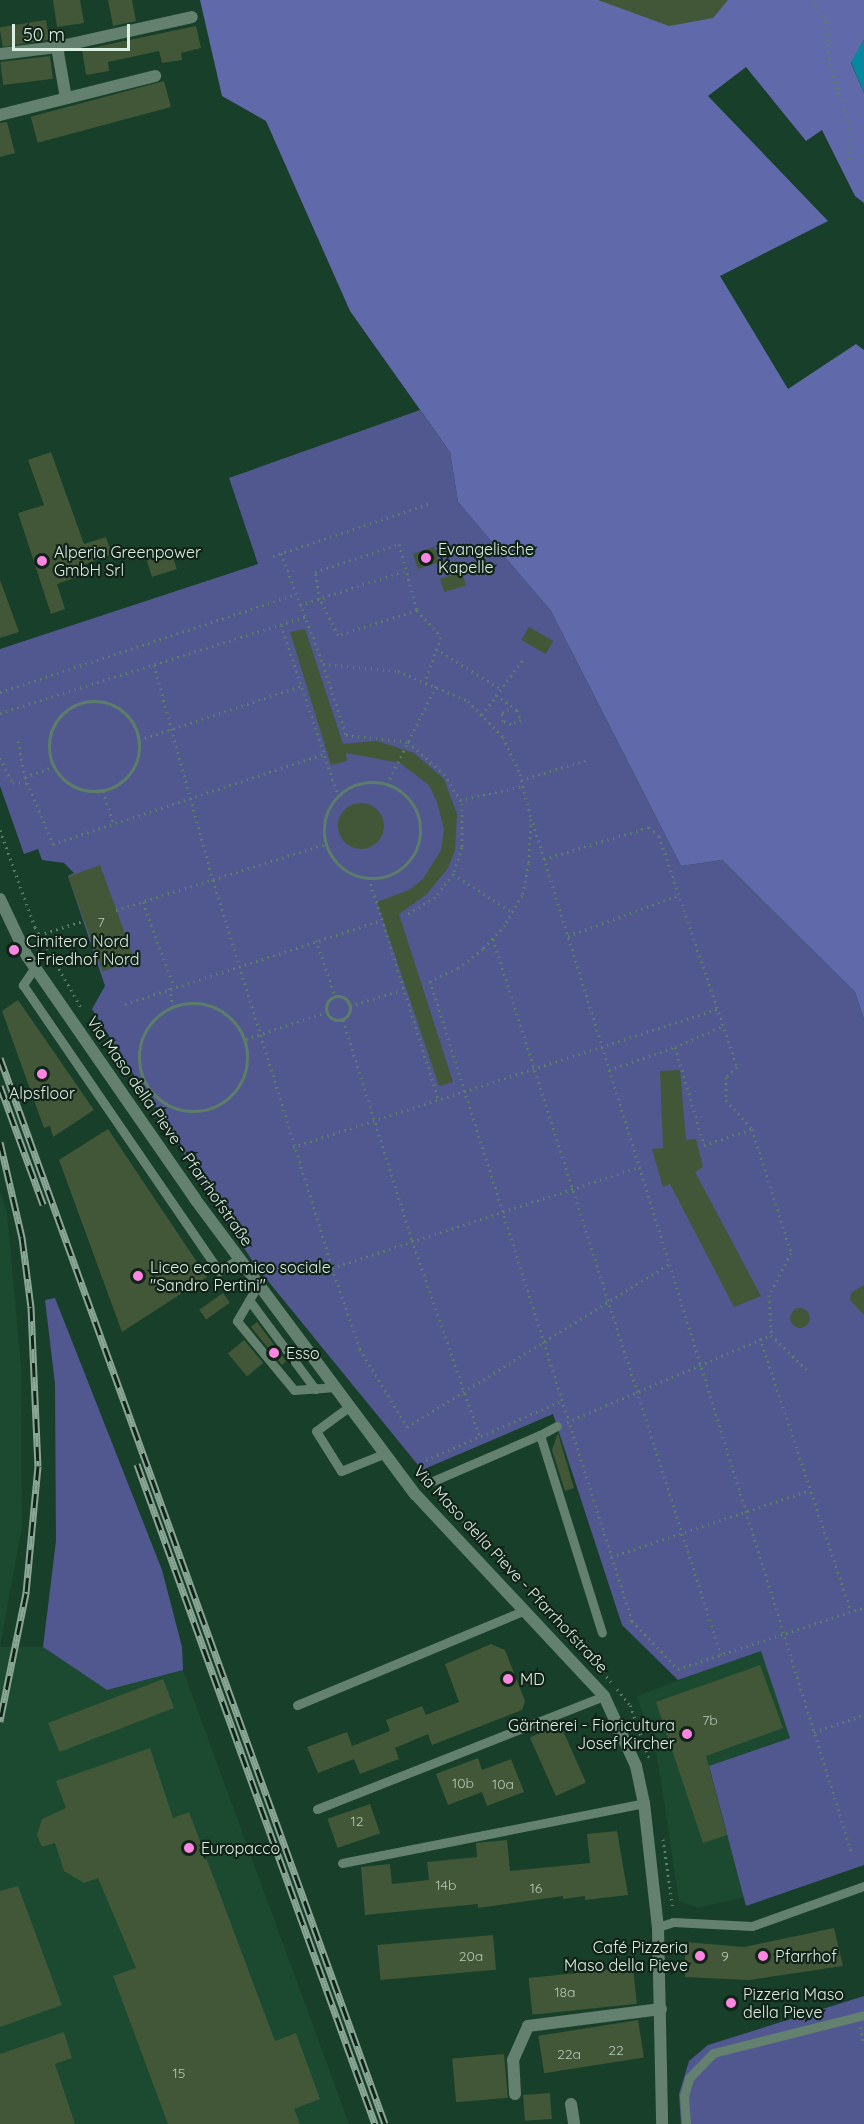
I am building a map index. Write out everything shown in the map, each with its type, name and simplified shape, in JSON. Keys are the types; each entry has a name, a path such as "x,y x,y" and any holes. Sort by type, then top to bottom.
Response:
{"street":[{"path":"0,54 57,47 192,17"},
{"path":"57,47 66,98"},
{"path":"0,115 155,76"},
{"name":"Via Maso della Pieve - Pfarrhofstraße","path":"0,899 35,967 130,1104 240,1258 416,1495 604,1696 636,1766 644,1803 658,1927 662,2124"},
{"path":"515,2094 513,2060 528,2026 661,2009"},
{"path":"571,2104 574,2124"}],"lane":[{"path":"35,967 23,985 219,1271 240,1258"},
{"path":"112,1116 130,1104"},
{"path":"259,1283 237,1321 294,1390 336,1387"},
{"path":"249,1300 315,1389"},
{"path":"351,1406 316,1431 341,1471 386,1453"},
{"path":"426,1484 557,1426"},
{"path":"540,1434 602,1633"},
{"path":"297,1705 525,1610"},
{"path":"317,1809 604,1696"},
{"path":"342,1863 644,1803"},
{"path":"658,1927 673,1922 752,1926 864,1887"},
{"path":"686,2124 684,2096 688,2078 713,2053 860,2016"}],"path":[{"path":"812,0 825,21 830,64 852,134 849,162"},
{"path":"273,556 431,503"},
{"path":"417,610 338,635 320,599 315,572 399,544 404,571 417,610 441,637 424,681"},
{"path":"281,553 323,664 346,735 408,742 444,774 460,800 464,835 453,874 435,897 405,916"},
{"path":"300,605 404,571"},
{"path":"0,692 296,594"},
{"path":"0,713 305,617"},
{"path":"281,625 338,795"},
{"path":"436,649 501,689"},
{"path":"482,715 524,658"},
{"path":"154,664 238,965 332,1268 360,1349 407,1427 669,1264"},
{"path":"323,664 398,671 424,681 468,700 503,736 523,786 531,819 852,1854"},
{"path":"139,740 301,686"},
{"path":"387,784 436,686"},
{"path":"496,695 518,710 521,720 511,724 502,721 502,712 509,710"},
{"path":"101,702 115,706 130,720 139,740 134,766 127,777 103,791 75,788 54,767 49,754 53,726 74,706 101,702"},
{"path":"18,741 25,777 53,844 324,754"},
{"path":"0,758 13,783 28,783"},
{"path":"521,780 590,759"},
{"path":"25,777 54,767"},
{"path":"361,783 387,784 411,802 418,816 417,846 398,870 369,878 342,868 325,844 325,818 338,795 361,783"},
{"path":"460,800 523,786"},
{"path":"103,791 114,824"},
{"path":"531,819 530,863 522,896 512,912 493,938 458,968 429,981 632,1621 678,1669 864,1607"},
{"path":"544,859 649,827 659,836 677,896 737,1067 726,1077 726,1100 752,1129 791,1252 769,1295 771,1335 809,1372"},
{"path":"116,910 325,844"},
{"path":"453,874 512,912"},
{"path":"369,878 379,921 438,1098"},
{"path":"568,936 677,896"},
{"path":"143,902 174,987"},
{"path":"39,935 83,921"},
{"path":"124,1004 238,965 379,921"},
{"path":"493,938 721,1655"},
{"path":"316,940 335,996"},
{"path":"169,988 173,1006"},
{"path":"402,990 350,1006 343,1020 412,1240 480,1437"},
{"path":"343,1020 331,1019 326,1012 328,1001 335,996 343,997 350,1006"},
{"path":"191,1002 225,1012 246,1040 245,1075 224,1102 207,1110 189,1111 171,1107 145,1082 139,1065 140,1046 146,1029 158,1015 173,1006 191,1002"},
{"path":"293,1148 464,1089 718,1009"},
{"path":"246,1040 326,1012"},
{"path":"609,1070 675,1047 723,1026"},
{"path":"675,1047 704,1145 752,1129"},
{"path":"332,1268 502,1210 573,1191 639,1167"},
{"path":"557,1426 759,1338 771,1335"},
{"path":"759,1338 851,1611"},
{"path":"426,1460 562,1401"},
{"path":"611,1557 683,1535 810,1490"},
{"path":"814,1732 864,1715"},
{"path":"860,2016 864,2044"}],"shaded area":[{"path":"200,0 864,0 864,40 851,63 864,93 864,203 855,196 822,130 806,141 746,67 708,96 828,221 720,276 788,389 856,344 864,350 864,1019 855,992 722,860 681,866 551,611 458,502 450,452 350,311 266,121 222,96"},
{"path":"864,40 864,93 851,62"},
{"path":"420,410 450,452 458,502 551,611 681,866 722,860 855,992 864,1019 864,1865 746,1906 709,1766 790,1738 761,1651 678,1680 622,1625 553,1414 422,1470 255,1265 92,1009 105,986 68,876 74,873 64,863 42,860 38,849 24,854 0,786 0,649 258,564 229,478"},
{"path":"0,1191 7,1212 21,1367 22,1526 0,1647"},
{"path":"55,1298 162,1570 182,1647 183,1670 107,1690 43,1647 56,1541 55,1384 45,1300"},
{"path":"0,1647 43,1647 107,1690 183,1670 349,2124 0,2124"},
{"path":"761,1650 790,1738 709,1766 744,1897 698,1908 679,1901 657,1756 637,1696"},
{"path":"864,1996 864,2124 681,2124 679,2094 689,2061 708,2045"}],"building":[{"path":"53,0 80,0 84,23 57,27"},
{"path":"108,0 132,0 136,21 113,26"},
{"path":"598,0 728,0 713,18 669,26"},
{"path":"46,20 49,40 3,47 0,27"},
{"path":"196,26 201,48 181,53 182,60 162,63 159,51 108,62 109,71 86,75 82,50"},
{"path":"50,56 53,79 3,85 0,62"},
{"path":"164,81 171,107 38,143 31,117"},
{"path":"7,122 15,153 0,157 0,123"},
{"path":"51,452 84,544 106,537 112,554 86,564 89,573 57,584 65,609 51,614 18,513 44,505 28,460"},
{"name":"Evangelische Kapelle","path":"434,547 439,562 418,569 413,554"},
{"path":"170,548 177,569 152,577 145,556"},
{"path":"462,572 466,585 444,592 440,579"},
{"name":"Alperia Greenpower GmbH Srl","path":"0,580 19,632 0,638"},
{"path":"529,627 553,641 546,654 522,640"},
{"path":"305,629 343,744 377,741 414,753 444,779 457,814 455,850 448,868 427,894 399,914 453,1082 439,1086 377,902 409,890 423,879 441,850 444,829 437,802 429,785 400,763 346,753 347,761 331,765 290,632"},
{"path":"361,803 377,810 384,826 377,842 361,849 345,842 338,826 345,810"},
{"path":"100,865 135,960 103,972 68,877"},
{"path":"18,1000 94,1110 53,1137 50,1126 44,1128 2,1011"},
{"path":"680,1070 686,1140 696,1139 703,1167 695,1172 761,1296 734,1307 670,1184 663,1187 652,1149 663,1148 660,1071"},
{"path":"108,1129 207,1277 122,1332 59,1160"},
{"path":"864,1285 864,1315 850,1300 851,1293"},
{"path":"223,1293 230,1303 206,1319 199,1310"},
{"path":"800,1308 807,1311 810,1318 807,1325 800,1328 793,1325 790,1318 793,1311"},
{"path":"257,1322 286,1361 282,1365 251,1327"},
{"path":"244,1340 263,1363 247,1376 228,1353"},
{"path":"558,1433 574,1488 565,1491 552,1450"},
{"path":"491,1644 505,1650 525,1701 522,1710 432,1745 428,1734 395,1748 399,1759 360,1774 354,1759 318,1773 307,1747 347,1732 352,1746 390,1731 386,1720 422,1706 426,1715 459,1702 445,1664"},
{"path":"760,1665 783,1728 706,1756 727,1835 703,1843 656,1702"},
{"path":"163,1679 174,1708 59,1752 48,1723"},
{"path":"560,1724 586,1782 556,1796 530,1737"},
{"path":"150,1748 173,1818 189,1812 275,2041 296,2033 320,2099 294,2109 300,2124 168,2124 113,1976 136,1968 98,1878 84,1883 64,1871 55,1843 42,1847 37,1835 42,1819 66,1808 56,1781"},
{"path":"478,1758 482,1770 511,1759 524,1792 487,1806 482,1792 448,1805 436,1774"},
{"path":"370,1804 380,1833 338,1848 327,1819"},
{"path":"617,1831 628,1895 585,1900 585,1896 563,1899 563,1896 478,1908 478,1904 365,1915 361,1867 390,1864 392,1884 429,1880 427,1862 477,1857 476,1843 507,1840 510,1871 590,1863 587,1834"},
{"path":"18,1886 62,2005 0,2027 0,1891"},
{"name":"Pfarrhof","path":"834,1928 843,1966 749,1980 685,1977 685,1942 744,1947"},
{"path":"493,1935 496,1970 380,1980 377,1945"},
{"path":"633,1967 637,2004 532,2015 529,1978"},
{"path":"638,2020 644,2058 544,2073 538,2036"},
{"path":"64,2032 72,2058 55,2064 75,2124 0,2124 0,2054"},
{"path":"504,2054 508,2098 456,2102 452,2059"},
{"path":"550,2093 552,2119 525,2121 523,2095"}],"railway":[{"path":"0,1058 385,2124"},
{"path":"0,1086 43,1204"},
{"path":"0,1142 22,1237 31,1307 38,1466 26,1593 0,1721"},
{"path":"137,1464 375,2124"}],"place":[{"name":"Evangelische Kapelle","path":"426,558"},
{"name":"Alperia Greenpower GmbH Srl","path":"42,561"},
{"name":"Cimitero Nord - Friedhof Nord","path":"14,950"},
{"name":"Alpsfloor","path":"42,1074"},
{"name":"Liceo economico sociale \"Sandro Pertini\"","path":"138,1276"},
{"name":"Esso","path":"274,1353"},
{"name":"MD","path":"508,1679"},
{"name":"Gärtnerei - Fioricultura Josef Kircher","path":"687,1734"},
{"name":"Europacco","path":"189,1848"},
{"name":"Café Pizzeria Maso della Pieve","path":"700,1956"},
{"name":"Pfarrhof","path":"763,1956"},
{"name":"Pizzeria Maso della Pieve","path":"731,2003"}]}
